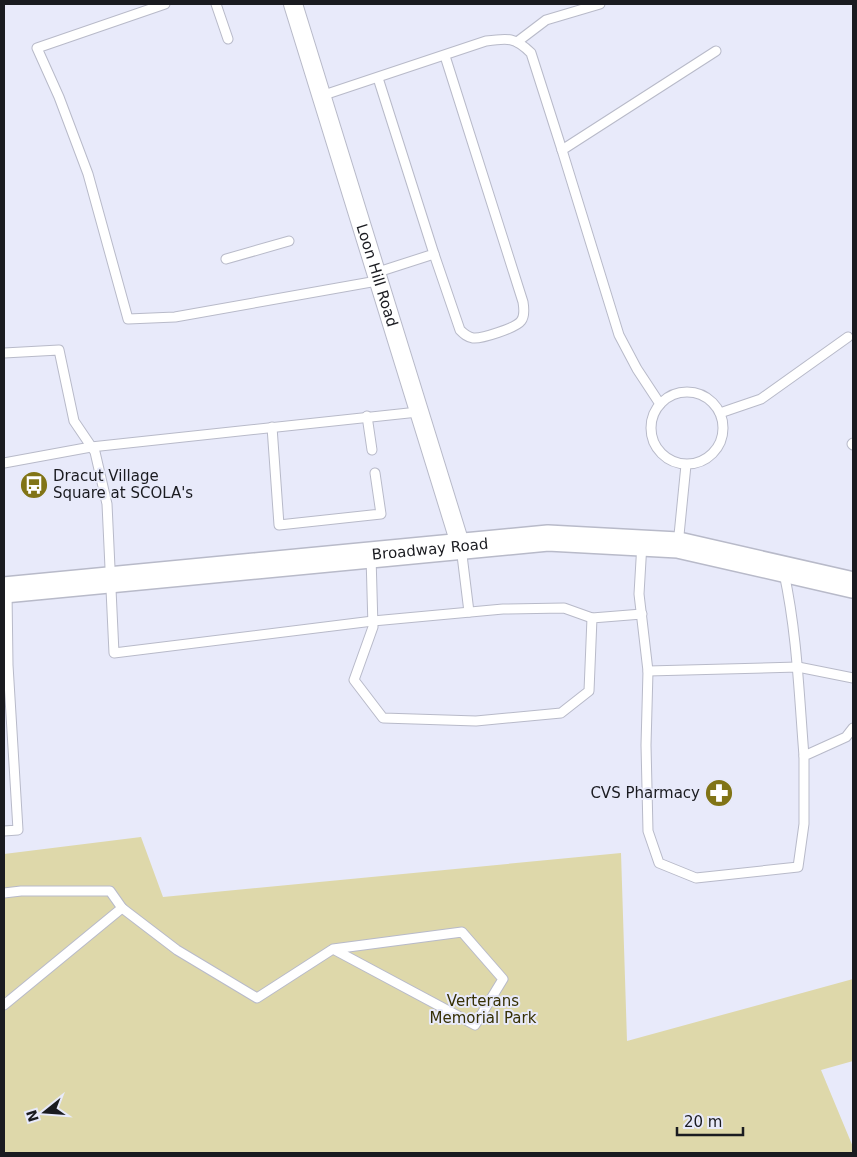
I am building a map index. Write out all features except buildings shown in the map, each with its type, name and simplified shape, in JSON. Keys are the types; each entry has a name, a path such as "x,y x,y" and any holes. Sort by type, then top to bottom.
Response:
{"main road":[{"name":"Broadway Road","path":"6,590 548,538 678,545 853,585"}],"street":[{"name":"Loon Hill Road","path":"293,4 460,547"}],"lane":[{"path":"165,4 37,48 59,97 88,174 128,319 175,317 376,277 434,254"},
{"path":"216,4 228,39"},
{"path":"517,42 546,20 600,4"},
{"path":"321,96 486,41 508,38 517,42 531,53 619,335 637,369 660,404"},
{"path":"562,150 716,51"},
{"path":"378,78 460,330 466,336 475,339 515,327 522,320 524,302 445,56"},
{"path":"226,259 289,241"},
{"path":"720,413 760,399 848,337"},
{"path":"4,353 59,350 74,421 94,452 108,510 114,653 373,622 503,609 564,608 592,618 642,614"},
{"path":"680,392 692,392 704,396 713,403 720,413 724,425 723,437 718,448 709,457 698,463 686,465 670,460 657,448 652,437 651,425 654,414 660,404 680,392"},
{"path":"4,463 91,447 418,412"},
{"path":"367,416 372,450"},
{"path":"272,427 279,525 381,514 375,473"},
{"path":"678,545 686,465"},
{"path":"642,543 639,594 648,671 646,745 648,831 659,863 696,878 798,867 804,824 804,756 792,607 784,569"},
{"path":"460,547 469,612"},
{"path":"371,555 373,627 354,680 383,718 476,721 561,713 589,691 592,618"},
{"path":"4,831 18,830 6,665 6,590"},
{"path":"648,671 798,667 853,678"},
{"path":"804,756 846,737 853,728"},
{"path":"4,893 21,891 110,891 122,908 177,950 257,998 333,949 462,932 503,978 475,1025 333,949"},
{"path":"4,1005 122,908"}],"green space":[{"name":"Verterans Memorial Park","path":"141,837 163,897 621,853 627,1041 853,979 853,1061 821,1070 853,1147 853,1153 4,1153 4,854"}],"place":[{"name":"Dracut Village Square at SCOLA's","path":"34,485"},
{"name":"CVS Pharmacy","path":"719,793"}]}
